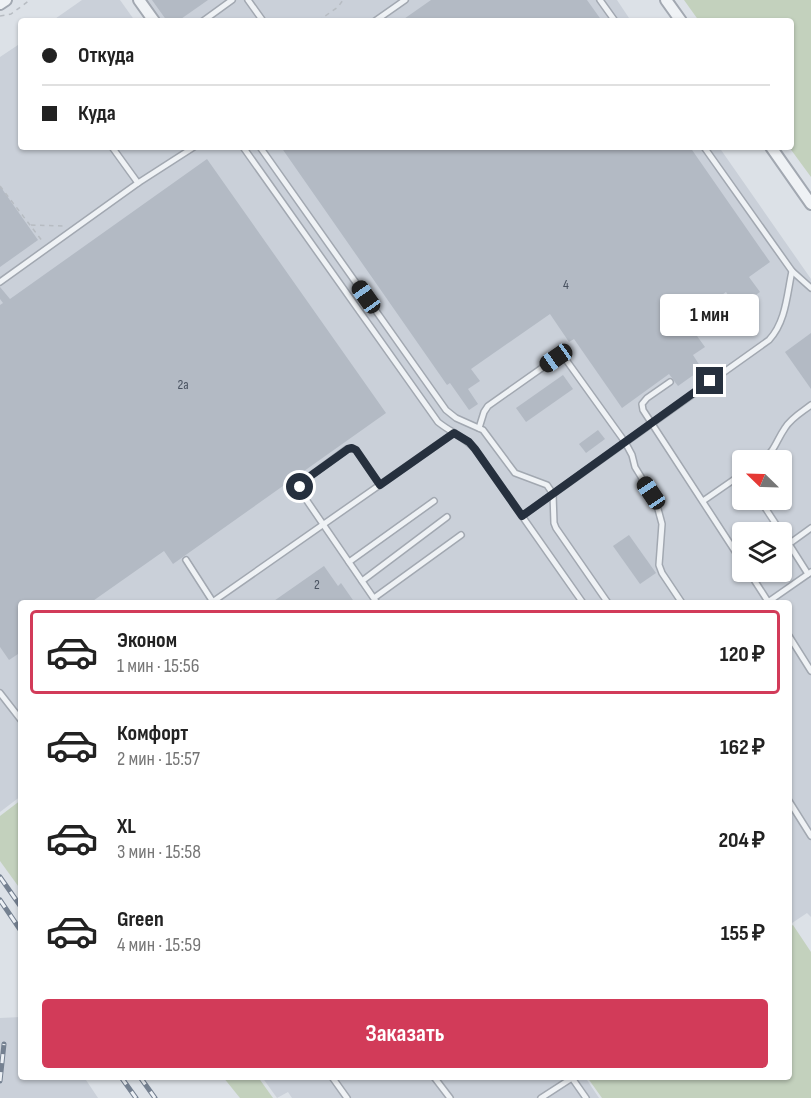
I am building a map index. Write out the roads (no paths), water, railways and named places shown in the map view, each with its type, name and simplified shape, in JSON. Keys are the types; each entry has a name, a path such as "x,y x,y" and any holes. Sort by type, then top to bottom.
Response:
{"street":[{"path":"0,4 6,0"},
{"path":"139,0 152,18"},
{"path":"666,0 679,18"},
{"path":"773,150 811,204"}],"lane":[{"path":"207,18 232,0"},
{"path":"248,0 261,18"},
{"path":"379,18 405,0"},
{"path":"600,0 613,18"},
{"path":"114,150 138,183"},
{"path":"0,282 138,183 189,150"},
{"path":"245,150 438,422 469,442 475,449 581,600"},
{"path":"262,150 446,410 486,434 515,473 545,483 553,494 556,528 606,600"},
{"path":"706,150 792,271 811,288"},
{"path":"522,516 769,340 775,333 783,313 792,271"},
{"path":"479,428 488,406 556,358 561,356 567,360 625,442 635,467 654,501 662,524 659,565 680,600"},
{"path":"670,382 647,398 642,404 643,410 732,546"},
{"path":"773,450 785,426 811,405"},
{"path":"215,600 454,433"},
{"path":"374,600 303,495 300,484 352,448 356,450 380,485"},
{"path":"703,501 732,481"},
{"path":"349,562 434,501"},
{"path":"362,581 447,517"},
{"path":"792,542 811,528"},
{"path":"376,600 461,535"},
{"path":"772,600 810,573 792,548"},
{"path":"186,560 211,600"},
{"path":"754,582 766,600"},
{"path":"221,596 224,600"},
{"path":"792,641 811,671"},
{"path":"0,693 18,716"},
{"path":"792,806 811,836"},
{"path":"334,1080 347,1098"},
{"path":"436,1080 450,1098"},
{"path":"541,1098 569,1080"},
{"path":"573,1080 586,1098"}],"railway":[{"path":"0,877 18,903"},
{"path":"0,900 18,927"},
{"path":"0,1081 4,1044"},
{"path":"123,1080 136,1098"},
{"path":"142,1080 155,1098"}]}
